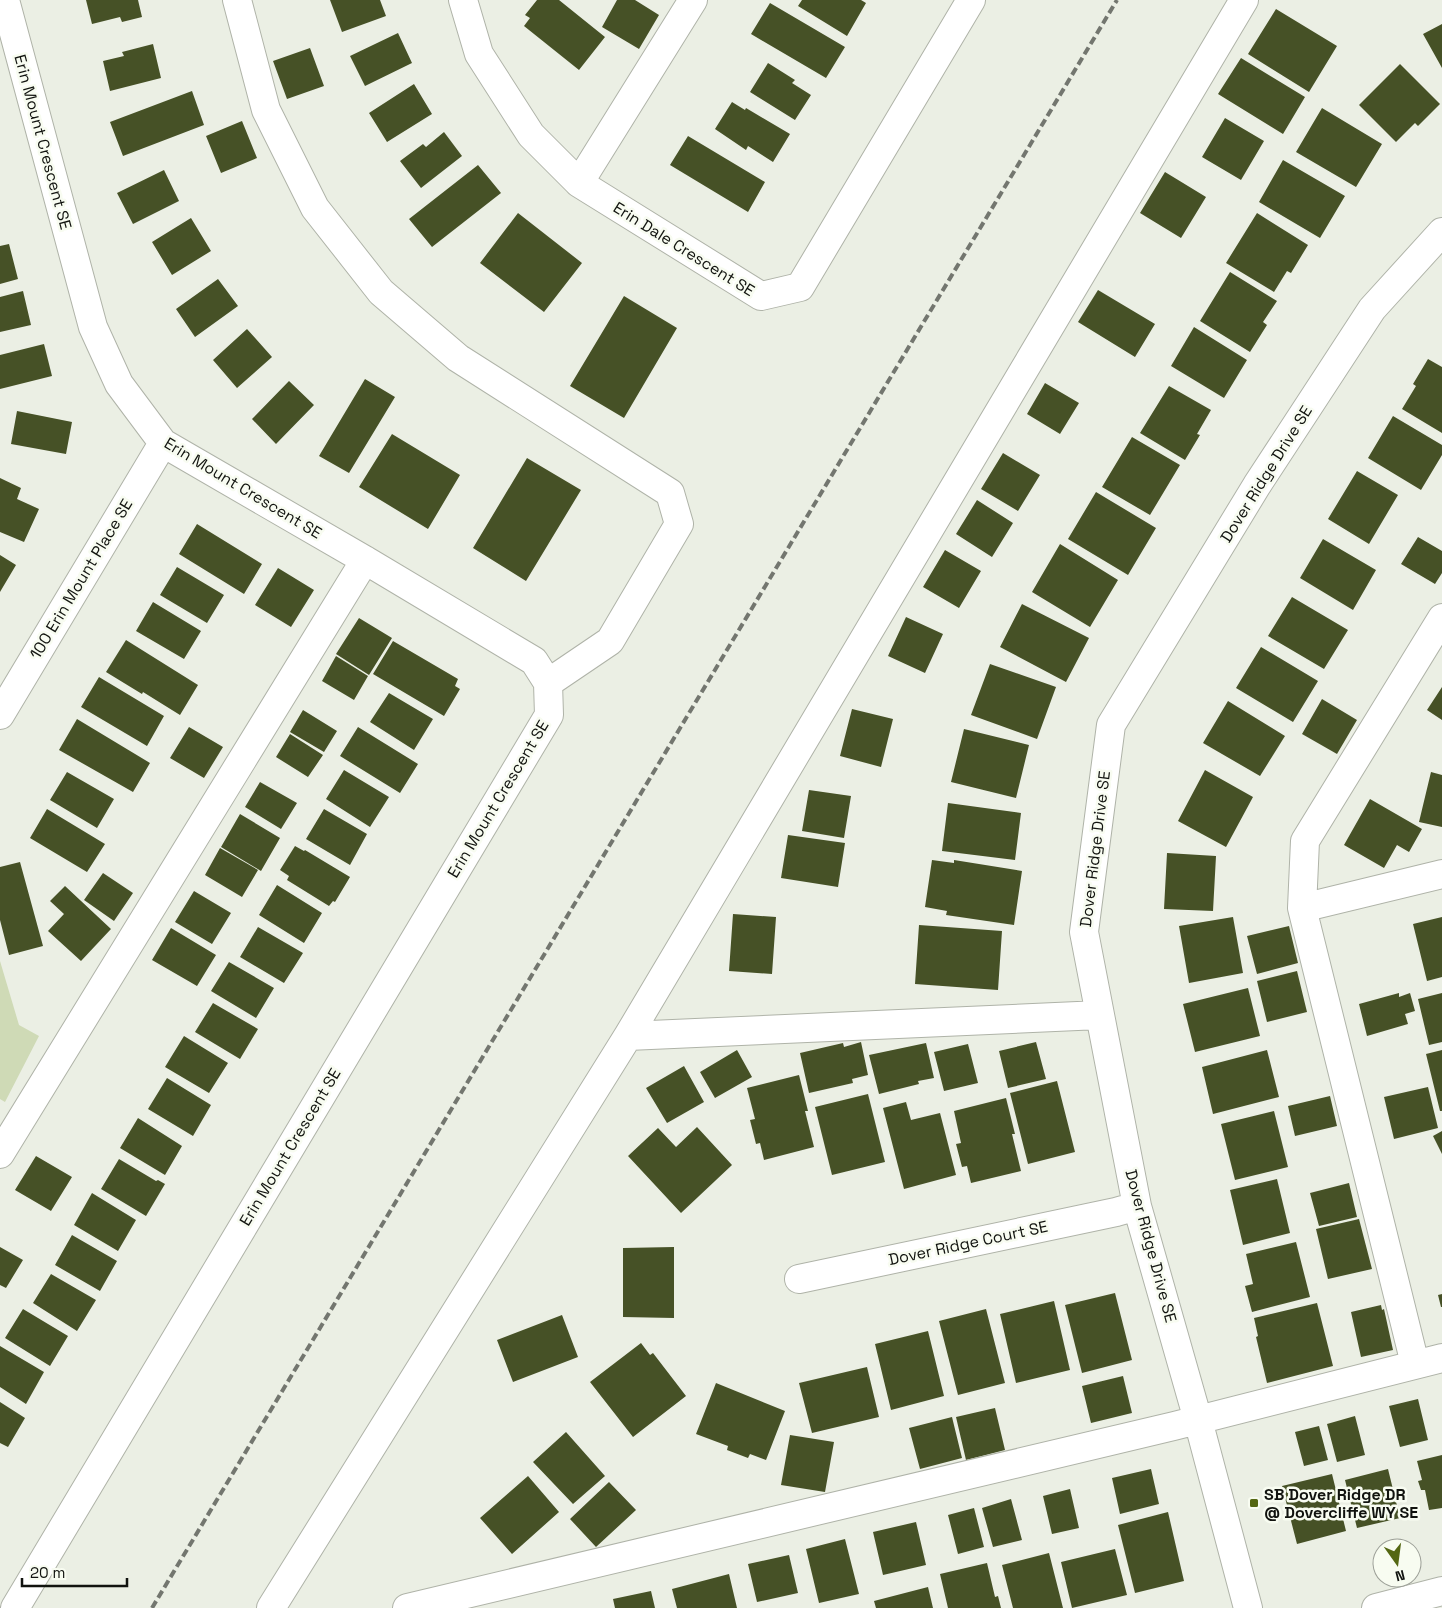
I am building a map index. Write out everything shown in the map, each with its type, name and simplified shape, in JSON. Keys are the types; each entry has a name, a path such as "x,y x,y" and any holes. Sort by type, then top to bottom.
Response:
{"street":[{"name":"Erin Mount Crescent SE","path":"5,0 93,327 119,384 163,443 534,661 548,683 549,715 15,1608"},
{"path":"236,0 266,110 315,208 381,292 458,358 670,493 680,524 610,640 548,683"},
{"name":"Erin Dale Crescent SE","path":"463,0 479,54 531,135 579,182 761,296 800,286 971,0"},
{"path":"579,182 692,0"},
{"path":"271,1608 628,1036 1244,0"},
{"name":"Dover Ridge Drive SE","path":"1248,1608 1198,1420 1137,1206 1084,932 1111,725 1257,485 1372,309 1442,232"},
{"name":"100 Erin Mount Place SE","path":"0,714 163,443"},
{"path":"0,1154 365,560"},
{"path":"1415,1364 1302,908 1304,841 1442,618"},
{"path":"1302,908 1442,874"},
{"path":"628,1036 1100,1015"},
{"name":"Dover Ridge Court SE","path":"799,1279 1137,1206"},
{"path":"407,1608 1198,1420 1442,1358"},
{"path":"1376,1608 1442,1591"}],"green space":[{"path":"0,961 19,1025 39,1036 5,1102 0,1099"}],"building":[{"path":"86,0 138,0 142,17 122,22 120,17 92,24"},
{"path":"330,0 380,0 386,16 342,32"},
{"path":"537,0 559,0 605,37 579,70 524,26 530,18 525,15"},
{"path":"617,0 635,0 659,15 639,49 602,27"},
{"path":"802,0 861,0 866,3 847,36 798,6"},
{"path":"770,3 845,47 826,78 751,34"},
{"path":"1276,9 1337,46 1309,92 1248,54"},
{"path":"1442,24 1442,68 1423,34"},
{"path":"398,33 412,63 365,86 350,56"},
{"path":"153,44 161,78 110,91 103,61 124,56 122,52"},
{"path":"310,48 324,86 287,99 273,61"},
{"path":"1241,58 1305,97 1283,134 1218,94"},
{"path":"768,63 795,80 792,83 811,95 795,120 750,92"},
{"path":"1400,64 1440,104 1418,126 1415,123 1396,142 1359,105"},
{"path":"414,84 432,114 387,142 369,113"},
{"path":"192,91 204,125 123,156 110,122"},
{"path":"732,102 745,110 746,108 790,134 773,162 748,146 746,150 715,129"},
{"path":"1322,108 1382,144 1356,187 1296,152"},
{"path":"1225,118 1264,141 1241,180 1202,157"},
{"path":"242,121 257,158 221,173 206,136"},
{"path":"444,132 462,156 421,188 400,161 423,144 426,147"},
{"path":"688,136 765,182 748,212 670,165"},
{"path":"1283,160 1345,196 1320,238 1259,202"},
{"path":"478,165 501,193 432,247 409,219"},
{"path":"164,170 179,201 133,224 117,193"},
{"path":"1165,172 1206,197 1181,238 1140,213"},
{"path":"518,213 582,263 544,312 480,263"},
{"path":"1257,213 1308,245 1291,273 1287,271 1274,292 1226,263"},
{"path":"191,218 211,251 172,275 152,242"},
{"path":"9,244 18,279 0,284 0,246"},
{"path":"1230,272 1277,301 1263,322 1267,325 1250,352 1200,321"},
{"path":"218,279 238,306 195,337 176,309"},
{"path":"1098,290 1155,324 1135,357 1078,322"},
{"path":"23,291 31,325 0,332 0,297"},
{"path":"624,296 677,328 624,418 570,386"},
{"path":"1194,327 1247,360 1224,398 1171,366"},
{"path":"247,329 272,357 237,388 213,360"},
{"path":"44,344 52,376 0,389 0,355"},
{"path":"1428,359 1442,367 1442,433 1402,409 1416,386 1413,384"},
{"path":"365,379 395,397 349,473 319,456"},
{"path":"289,381 314,405 276,444 252,419"},
{"path":"1045,383 1079,403 1060,434 1027,414"},
{"path":"1169,386 1211,410 1197,434 1200,435 1185,460 1140,433"},
{"path":"17,411 72,422 66,454 11,444"},
{"path":"1393,416 1442,445 1442,455 1421,490 1368,458"},
{"path":"392,434 460,475 428,529 359,487"},
{"path":"1132,437 1180,465 1150,515 1102,487"},
{"path":"1003,453 1040,475 1018,511 981,489"},
{"path":"527,458 581,490 526,581 473,548"},
{"path":"1357,471 1398,495 1369,544 1328,519"},
{"path":"0,478 21,488 17,499 39,509 24,542 0,532"},
{"path":"1096,492 1156,528 1128,575 1068,539"},
{"path":"977,500 1013,523 992,557 956,534"},
{"path":"197,524 262,564 244,594 179,554"},
{"path":"1418,537 1442,551 1442,573 1435,584 1401,564"},
{"path":"1323,539 1376,570 1353,610 1300,578"},
{"path":"1060,544 1118,580 1090,627 1032,592"},
{"path":"945,550 981,571 959,608 923,587"},
{"path":"0,555 16,565 0,592"},
{"path":"177,567 224,595 207,623 160,595"},
{"path":"278,568 314,590 291,627 255,605"},
{"path":"1292,597 1348,630 1324,669 1268,636"},
{"path":"153,602 201,631 184,659 136,631"},
{"path":"1022,604 1089,638 1066,682 1000,647"},
{"path":"906,617 943,634 925,673 888,656"},
{"path":"359,618 392,638 369,675 336,654"},
{"path":"126,640 198,685 180,715 106,672"},
{"path":"393,641 458,679 455,686 460,689 444,716 373,674"},
{"path":"1261,647 1318,681 1293,722 1236,688"},
{"path":"336,656 368,676 354,700 322,681"},
{"path":"990,664 1056,687 1037,739 971,715"},
{"path":"99,677 164,716 147,746 81,707"},
{"path":"1442,687 1442,720 1427,710"},
{"path":"389,693 433,719 414,750 370,722"},
{"path":"1322,699 1357,720 1337,754 1302,734"},
{"path":"1228,701 1285,736 1260,776 1203,743"},
{"path":"852,709 893,719 881,767 840,756"},
{"path":"303,710 337,731 324,752 290,732"},
{"path":"77,719 150,763 133,792 59,750"},
{"path":"189,727 223,747 204,778 170,758"},
{"path":"358,727 418,764 400,793 340,756"},
{"path":"964,729 1029,745 1016,798 951,782"},
{"path":"290,734 323,755 308,777 276,757"},
{"path":"344,770 389,797 370,827 326,799"},
{"path":"1205,770 1253,797 1226,847 1178,821"},
{"path":"67,772 114,799 97,828 50,800"},
{"path":"1431,772 1442,775 1442,827 1419,822"},
{"path":"260,782 297,803 281,829 245,807"},
{"path":"809,790 851,796 844,838 802,831"},
{"path":"1370,799 1422,829 1409,852 1397,845 1384,868 1344,845"},
{"path":"948,803 1021,813 1015,860 942,851"},
{"path":"47,809 105,844 87,872 30,838"},
{"path":"324,809 367,834 350,865 306,839"},
{"path":"240,814 280,838 261,871 221,847"},
{"path":"788,835 845,843 838,887 781,878"},
{"path":"295,846 350,877 335,902 333,901 329,906 287,880 289,876 280,870"},
{"path":"220,848 258,870 242,897 205,875"},
{"path":"1167,853 1216,856 1213,911 1164,909"},
{"path":"932,860 954,863 954,860 1022,871 1014,925 946,915 947,911 925,907"},
{"path":"20,862 43,946 9,955 0,920 0,867"},
{"path":"103,873 133,893 114,921 84,900"},
{"path":"277,885 322,913 304,943 259,915"},
{"path":"65,886 111,929 81,961 48,931 64,914 50,901"},
{"path":"194,891 231,913 212,944 175,922"},
{"path":"733,914 776,917 772,974 729,971"},
{"path":"1233,917 1243,973 1189,983 1179,926"},
{"path":"1442,917 1442,977 1427,981 1413,924"},
{"path":"919,925 1002,931 998,990 915,984"},
{"path":"1289,926 1298,963 1257,974 1247,936"},
{"path":"258,927 303,953 284,983 240,957"},
{"path":"171,928 216,955 197,986 152,960"},
{"path":"229,962 274,988 256,1018 211,991"},
{"path":"1297,971 1307,1012 1267,1022 1257,981"},
{"path":"1248,988 1260,1036 1195,1052 1183,1004"},
{"path":"1399,993 1399,997 1410,993 1415,1011 1405,1014 1408,1024 1367,1036 1359,1004"},
{"path":"1442,993 1442,1042 1429,1045 1418,999"},
{"path":"213,1003 258,1029 240,1059 195,1032"},
{"path":"184,1036 228,1063 209,1093 165,1067"},
{"path":"861,1042 868,1075 852,1079 853,1083 809,1093 800,1053 843,1043 844,1047"},
{"path":"1036,1042 1046,1079 1008,1088 999,1051"},
{"path":"926,1043 934,1078 918,1081 919,1084 879,1094 869,1055"},
{"path":"968,1044 978,1083 944,1091 934,1052"},
{"path":"737,1050 752,1077 715,1098 700,1072"},
{"path":"1267,1050 1279,1097 1213,1114 1202,1067"},
{"path":"1442,1050 1442,1111 1440,1111 1426,1054"},
{"path":"684,1066 704,1102 667,1123 646,1088"},
{"path":"799,1075 814,1147 764,1160 760,1143 756,1144 750,1120 755,1119 747,1088"},
{"path":"167,1078 211,1105 193,1136 148,1109"},
{"path":"1057,1081 1075,1152 1028,1164 1010,1093"},
{"path":"1428,1087 1438,1128 1394,1139 1384,1097"},
{"path":"868,1094 885,1162 832,1175 815,1107"},
{"path":"1330,1096 1337,1126 1295,1136 1288,1106"},
{"path":"1006,1098 1015,1134 1012,1134 1021,1171 971,1183 967,1166 962,1167 956,1144 961,1143 954,1111"},
{"path":"906,1102 911,1120 940,1113 956,1175 904,1189 883,1108"},
{"path":"1274,1111 1288,1167 1235,1180 1221,1124"},
{"path":"138,1118 182,1146 165,1175 120,1148"},
{"path":"697,1127 732,1165 681,1213 628,1156 658,1128 676,1147"},
{"path":"1442,1131 1442,1154 1433,1136"},
{"path":"36,1156 72,1177 51,1211 15,1190"},
{"path":"119,1159 156,1181 158,1180 165,1184 146,1216 101,1189"},
{"path":"1277,1179 1290,1233 1243,1245 1230,1190"},
{"path":"1349,1183 1357,1217 1319,1226 1310,1193"},
{"path":"92,1193 136,1220 118,1251 74,1225"},
{"path":"1359,1219 1372,1269 1328,1279 1316,1229"},
{"path":"72,1235 117,1261 100,1291 55,1265"},
{"path":"1296,1242 1310,1297 1252,1312 1245,1286 1253,1284 1246,1254"},
{"path":"0,1247 23,1260 6,1288 0,1285"},
{"path":"674,1247 674,1318 623,1317 623,1248"},
{"path":"51,1274 96,1300 77,1331 33,1303"},
{"path":"1115,1293 1132,1360 1082,1373 1065,1305"},
{"path":"1442,1294 1442,1307 1441,1307 1438,1295"},
{"path":"1054,1301 1070,1370 1016,1383 1000,1314"},
{"path":"1317,1303 1333,1366 1267,1383 1256,1337 1258,1336 1254,1318"},
{"path":"1381,1305 1382,1310 1384,1309 1393,1350 1361,1357 1351,1312"},
{"path":"23,1309 68,1336 50,1366 5,1338"},
{"path":"986,1309 1005,1383 958,1395 939,1321"},
{"path":"562,1315 578,1357 513,1382 497,1340"},
{"path":"928,1331 944,1396 891,1410 875,1344"},
{"path":"641,1343 650,1355 653,1353 686,1396 633,1437 590,1382"},
{"path":"0,1346 44,1372 26,1404 0,1387"},
{"path":"867,1367 879,1417 812,1433 799,1383"},
{"path":"1123,1376 1132,1413 1091,1423 1082,1386"},
{"path":"716,1383 785,1411 766,1460 750,1454 748,1458 727,1450 728,1446 696,1434"},
{"path":"1418,1399 1428,1440 1400,1447 1389,1406"},
{"path":"0,1402 25,1418 8,1447 0,1443"},
{"path":"995,1408 1005,1450 966,1460 956,1417"},
{"path":"1355,1416 1365,1455 1337,1462 1327,1424"},
{"path":"952,1417 962,1458 920,1469 909,1428"},
{"path":"1319,1426 1328,1460 1304,1466 1295,1432"},
{"path":"566,1432 605,1476 573,1504 533,1462"},
{"path":"790,1435 834,1442 825,1492 781,1485"},
{"path":"1442,1455 1442,1508 1429,1510 1425,1490 1421,1490 1418,1481 1422,1480 1417,1461"},
{"path":"1151,1469 1159,1504 1120,1514 1112,1478"},
{"path":"1388,1469 1400,1518 1357,1528 1345,1480"},
{"path":"1332,1474 1346,1531 1297,1544 1282,1486"},
{"path":"528,1476 559,1512 512,1554 480,1518"},
{"path":"609,1482 636,1510 596,1547 570,1519"},
{"path":"1070,1489 1079,1528 1052,1534 1043,1496"},
{"path":"1011,1499 1022,1540 993,1547 982,1508"},
{"path":"974,1508 984,1547 958,1554 948,1515"},
{"path":"1168,1512 1184,1581 1135,1593 1118,1525"},
{"path":"916,1522 926,1565 883,1575 873,1532"},
{"path":"845,1539 859,1594 819,1603 806,1549"},
{"path":"1115,1549 1127,1595 1072,1608 1061,1562"},
{"path":"1049,1553 1063,1608 1013,1608 1002,1565"},
{"path":"789,1555 798,1593 757,1602 748,1564"},
{"path":"987,1563 995,1597 998,1596 1001,1608 948,1608 940,1574"},
{"path":"729,1574 737,1608 677,1608 672,1589"},
{"path":"928,1587 933,1608 876,1608 874,1601"},
{"path":"651,1591 655,1608 615,1608 613,1599"}],"railway":[{"path":"152,1608 1117,0"}],"place":[{"name":"SB Dover Ridge DR @ Dovercliffe WY SE","path":"1254,1503"}]}
